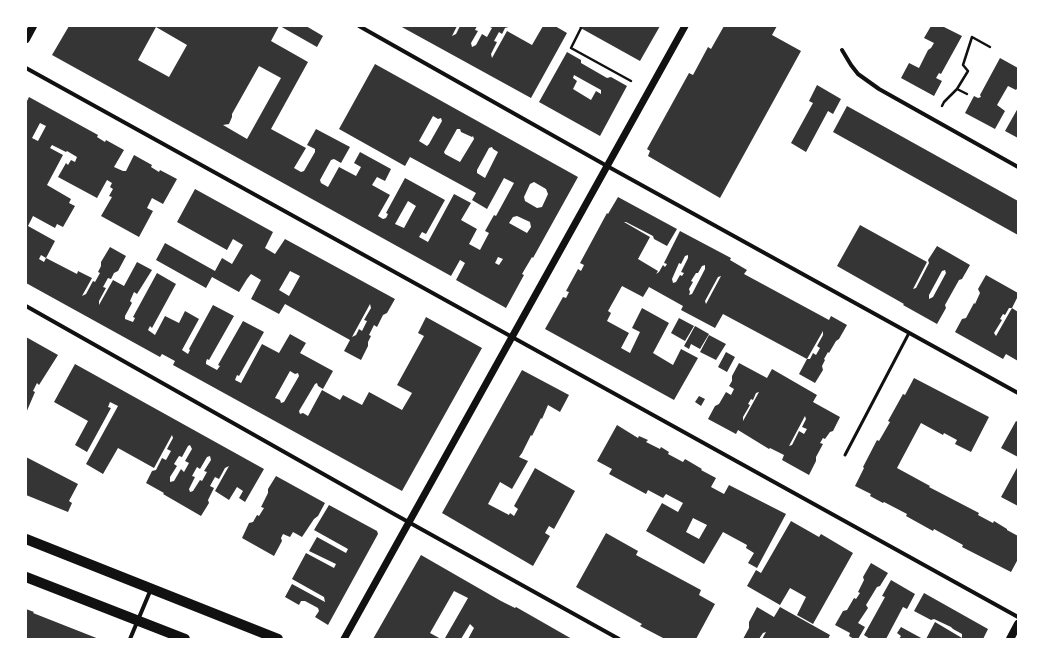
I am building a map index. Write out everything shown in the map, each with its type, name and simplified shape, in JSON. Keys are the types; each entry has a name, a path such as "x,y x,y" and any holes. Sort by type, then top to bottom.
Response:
{"main road":[{"path":"26,39 33,26"},
{"path":"26,539 278,639"},
{"path":"26,577 185,639"},
{"path":"1010,639 1018,624"}],"street":[{"path":"359,26 1018,393"},
{"path":"344,639 513,338 685,26"},
{"path":"842,50 858,74 879,89 1018,167"},
{"path":"26,68 1018,617"},
{"path":"26,306 620,639"},
{"path":"130,639 151,588"}],"lane":[{"path":"845,455 909,333"}],"path":[{"path":"581,28 571,48 631,81"},
{"path":"942,106 957,89 968,71 963,65 972,37 990,47"},
{"path":"957,89 967,94"}],"building":[{"path":"69,26 279,26 271,41 308,62 271,129 306,148 294,168 301,172 304,171 315,152 315,149 307,145 316,129 350,147 341,163 334,159 331,160 320,180 321,183 328,187 339,167 356,176 361,167 354,163 360,152 391,169 385,181 377,177 372,185 390,195 378,216 383,219 386,218 388,214 386,213 405,178 445,200 426,234 422,232 419,237 428,242 454,194 471,203 461,220 477,229 469,244 480,250 489,233 485,231 494,215 496,216 514,183 504,178 487,209 472,200 476,193 410,157 405,166 339,129 375,64 578,177 533,258 532,257 522,274 524,275 506,308 456,280 465,263 460,260 451,276 52,55","holes":["156,27 187,45 169,77 138,60","259,66 281,78 247,139 223,125 229,124 232,114","433,116 438,119 441,118 442,121 427,146 419,141","457,129 460,129 461,132 472,137 473,136 474,139 460,162 444,152","492,147 498,152 485,178 477,173 477,170 489,148","534,182 546,189 548,194 542,207 537,208 525,201 524,197 530,184","408,201 416,206 404,228 395,224","517,216 530,222 531,227 527,233 509,223 513,217","498,257 503,259 499,265 495,263"]},
{"path":"280,26 306,26 323,36 317,47"},
{"path":"400,26 457,26 452,36 456,34 460,26 477,26 475,30 478,31 471,43 472,47 476,45 482,34 487,37 492,28 488,26 512,26 505,28 502,34 499,32 494,41 497,42 491,54 492,58 507,31 532,45 543,26 555,26 567,33 531,98"},
{"path":"577,26 660,26 640,61"},
{"path":"724,26 777,26 772,35 801,51 720,198 648,156 650,151 647,149 689,73 693,75 708,47 711,49"},
{"path":"931,26 942,26 962,36 941,74 939,73 936,78 942,81 934,96 901,78 909,63 919,68 928,50 934,43 924,38"},
{"path":"567,52 581,60 581,63 607,78 611,77 627,86 600,136 539,102","holes":["574,75 601,90 601,94 596,91 591,100 573,89 577,81 573,78"]},
{"path":"1000,58 1018,68 1018,87 1016,90 1008,86 997,105 1005,111 995,129 965,113 974,96 978,98 981,97 980,95"},
{"path":"817,85 841,99 833,114 828,111 806,152 791,143 813,103 809,101"},
{"path":"29,97 98,135 97,137 105,142 106,140 124,150 114,167 126,171 134,155 152,165 151,167 159,172 160,170 177,179 163,204 152,198 147,208 153,211 139,237 101,216 112,197 109,196 113,189 110,187 112,183 107,180 97,198 58,177 66,163 68,165 71,160 75,162 77,157 52,145 50,148 63,155 47,185 71,199 69,203 75,206 63,227 57,224 55,228 33,216 28,226 55,241 46,258 77,274 78,271 92,278 82,296 86,294 93,281 95,282 100,273 98,272 101,262 110,247 126,256 118,271 114,273 111,279 108,278 103,287 106,288 99,301 99,305 113,280 124,286 137,262 152,270 137,294 134,292 130,301 132,303 125,316 125,319 133,322 135,318 133,317 157,273 176,284 152,328 150,326 148,330 155,335 165,316 179,323 185,311 199,319 182,350 188,354 189,349 213,305 234,316 209,360 207,359 206,362 206,364 217,370 220,366 218,365 243,321 264,332 239,376 237,375 235,380 241,383 262,344 279,353 290,334 306,343 300,353 333,371 323,389 318,386 317,383 315,384 299,411 300,414 303,413 308,416 322,390 340,400 343,395 362,405 369,392 402,410 412,393 397,385 424,336 418,333 426,317 482,348 402,491 173,365 175,361 162,354 160,357 26,283 26,103","holes":["40,123 46,126 38,141 32,138","41,255 46,258 44,262 39,259","290,371 295,374 298,373 299,376 284,402 281,403 280,400 275,398"]},
{"path":"847,106 1018,201 1018,235 833,132"},
{"path":"1018,108 1018,138 1005,131"},
{"path":"195,189 273,232 265,248 275,254 285,239 395,299 387,313 383,315 377,327 374,325 369,335 371,336 368,346 361,360 344,351 350,340 285,304 279,314 251,299 261,280 251,274 239,292 212,277 206,288 156,260 165,243 215,271 222,258 232,264 243,245 233,239 227,250 177,222","holes":["290,271 300,276 289,296 279,290","370,304 371,308 364,320 367,321 362,331 359,329 356,335 352,337"]},
{"path":"618,197 677,229 667,246 654,239 653,236 624,222 650,237 638,259 658,271 656,274 663,265 665,267 667,264 664,263 680,231 731,258 730,260 747,270 744,274 829,320 831,316 847,325 839,339 824,359 825,360 822,366 823,370 815,383 799,374 807,359 723,314 715,328 681,310 683,306 649,287 643,297 622,286 608,311 611,313 607,321 629,333 621,348 630,353 640,332 632,328 642,308 669,323 653,353 673,365 681,349 698,358 674,400 545,329 563,297 566,298 569,292 566,291 578,269 581,271 584,265 580,263 607,213 608,214","holes":["688,255 681,272 684,273 682,276 680,275 676,282 673,283 672,279 679,263 681,264 685,256","705,265 705,269 692,294 689,295 689,289 693,282 691,281 702,266","721,276 706,304 705,301 718,277","823,331 823,335 817,346 820,348 816,355 813,353 810,359 807,359"]},
{"path":"860,225 927,262 913,289 916,288 929,263 928,260 937,246 970,265 962,279 959,280 945,305 946,308 937,324 837,266","holes":["945,270 946,273 933,297 929,299 929,295 942,271"]},
{"path":"986,275 1018,293 1012,308 1018,312 1018,361 1006,354 1003,359 955,332 962,319 966,318 974,303 975,304 980,293 978,289","holes":["1009,308 1012,308 996,336 994,333 1002,320 1000,319 1003,314 1005,315"]},
{"path":"679,318 694,326 685,341 671,333"},
{"path":"695,326 709,334 700,349 691,344 689,349 684,346"},
{"path":"709,335 726,344 716,360 700,352"},
{"path":"26,337 58,355 39,385 37,383 33,391 35,392 26,413"},
{"path":"726,352 735,357 727,372 718,367"},
{"path":"739,363 767,378 772,369 817,395 813,402 840,417 833,431 830,432 825,439 823,438 820,443 823,444 809,475 782,460 784,455 770,448 769,449 738,430 736,434 708,419 715,406 719,404 726,392 731,395 734,389 729,386 732,381 732,376","holes":["759,392 743,421 743,417 750,405 748,404 751,399 753,400 756,393","805,416 806,419 802,427 807,429 804,434 799,431 792,445 789,446"]},
{"path":"75,364 264,469 245,502 239,498 243,491 237,487 229,500 215,491 229,466 225,468 219,479 215,477 210,486 214,488 208,500 209,503 201,516 146,483 152,471 156,470 162,458 166,460 171,451 167,449 173,438 172,435 154,468 118,448 103,474 86,464 118,406 110,402 108,407 111,408 87,452 75,445 88,421 54,402","holes":["190,445 192,449 185,461 189,463 184,472 181,469 174,481 170,482 170,477 177,466 174,464 179,456 182,457","210,456 211,460 204,471 207,472 202,481 200,480 193,491 190,492 189,489 195,477 192,476 197,467 200,469 207,457"]},
{"path":"522,370 569,395 560,412 548,405 542,419 541,418 519,457 528,461 512,489 500,482 488,504 514,516 518,509 514,506 535,468 575,491 554,529 549,526 545,533 550,536 533,566 442,513"},
{"path":"914,378 989,417 971,452 955,444 957,440 944,433 943,435 921,423 897,468 930,486 929,487 979,513 978,515 993,523 994,521 1018,536 1018,559 1011,572 962,547 963,545 934,529 933,531 906,516 907,514 870,496 871,494 855,486 877,440 879,441 903,394 905,395"},
{"path":"699,396 705,399 701,406 695,402"},
{"path":"1016,421 1018,422 1018,457 1001,448"},
{"path":"617,425 638,438 639,436 648,440 646,442 660,449 661,447 669,452 668,454 683,462 685,459 716,478 711,487 724,494 729,485 786,514 757,568 748,563 754,553 746,548 747,545 723,532 704,564 646,531 662,503 678,512 683,503 666,494 663,498 648,490 646,494 609,474 612,469 597,461","holes":["693,518 707,525 699,539 686,532"]},
{"path":"26,457 78,484 69,501 72,503 68,512 26,495"},
{"path":"1018,466 1018,506 1001,497"},
{"path":"276,476 325,503 318,516 314,519 302,537 293,532 290,537 283,534 281,538 282,541 274,556 242,538 249,523 253,522 257,515 259,516 264,508 261,507 268,493 268,489"},
{"path":"329,505 377,531 378,534 328,625 315,617 319,611 318,608 305,601 301,601 299,605 285,597 292,584 325,602 324,597 292,579 306,553 334,568 336,564 309,551 317,537 346,553 348,549 314,530"},
{"path":"791,521 819,537 821,534 853,553 813,624 797,615 806,597 790,588 780,605 747,586 756,570 761,573"},
{"path":"606,533 638,551 636,555 701,590 699,595 715,604 696,639 665,639 640,626 642,624 576,587"},
{"path":"421,555 501,601 515,608 516,607 572,639 468,639 474,628 470,624 461,639 446,639 445,638 468,598 454,591 430,633 441,639 373,639"},
{"path":"871,563 888,573 866,605 868,608 858,623 865,627 858,639 854,639 849,636 850,633 835,625 843,611 847,610 854,598 856,599 860,593 858,592 864,580 863,577"},
{"path":"891,580 915,594 907,609 903,607 886,639 870,639 864,635 885,597 882,596"},
{"path":"924,593 988,629 983,639 926,639 935,622 962,638 962,634 951,627 934,619 931,620 914,611"},
{"path":"757,607 774,617 780,607 830,635 828,639 762,639 766,632 763,633 759,639 743,639 749,628 749,622"},
{"path":"26,609 34,612 33,613 99,639 26,639"},
{"path":"901,627 923,639 899,639 901,636 897,633"}]}
